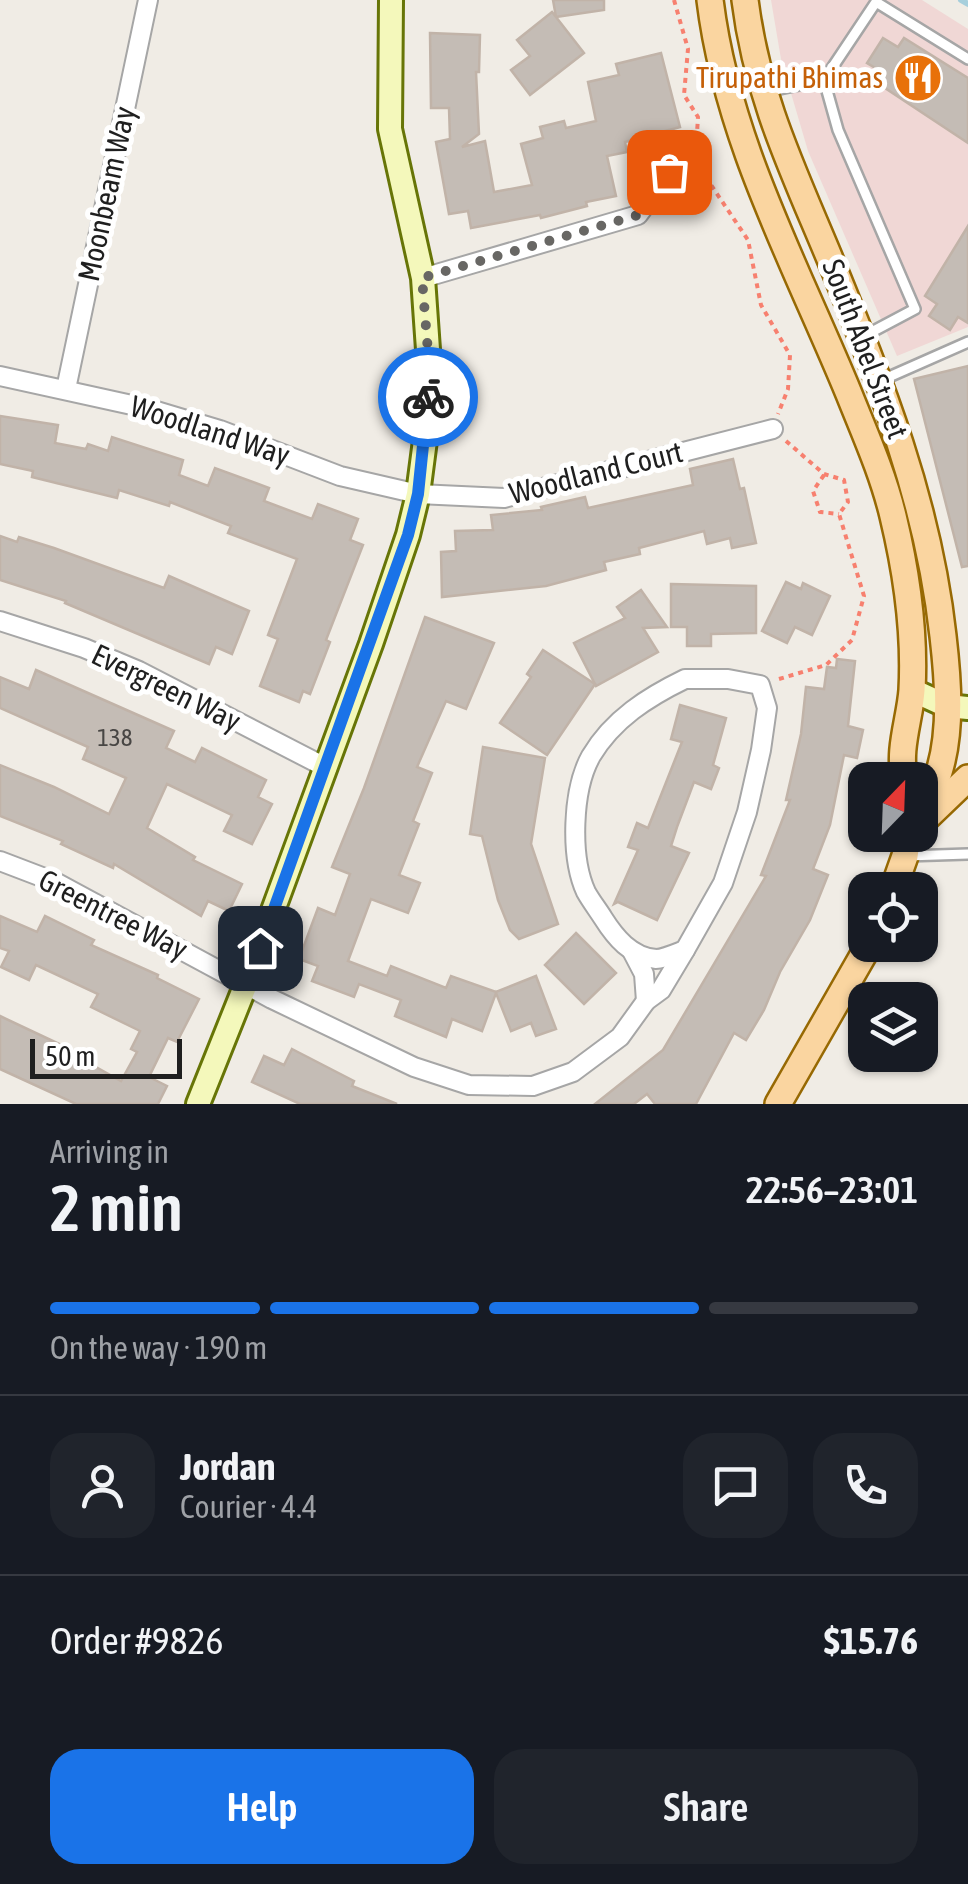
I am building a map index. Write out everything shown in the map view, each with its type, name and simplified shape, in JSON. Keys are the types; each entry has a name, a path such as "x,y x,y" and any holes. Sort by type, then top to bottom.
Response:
{"main road":[{"name":"South Abel Street","path":"710,0 730,103 755,175 878,466 893,515 904,576 912,690 902,762"},
{"name":"South Abel Street","path":"746,0 763,92 788,162 880,381 907,458 929,540 957,694 938,777"},
{"path":"730,103 763,92"},
{"path":"831,351 862,337"},
{"path":"938,807 968,778"},
{"path":"778,1104 861,962"}],"street":[{"name":"Moonbeam Way","path":"66,389 148,0"},
{"path":"198,1104 327,768 408,535 418,494 428,425 429,364 422,278 390,129 390,0"},
{"path":"422,278 638,215 669,172"},
{"name":"Woodland Way","path":"0,376 150,409 220,430 340,476 418,494"},
{"name":"Woodland Court","path":"418,494 504,498 772,430"},
{"name":"Evergreen Way","path":"0,621 84,648 139,671 327,768"},
{"path":"685,950 658,959 632,951 615,937 585,889 575,835 577,796 591,757 623,718 648,697 685,679 728,679 760,685"},
{"name":"Greentree Way","path":"0,861 55,882 246,984 414,1067 469,1085 533,1086 573,1072 620,1037 646,1001 661,990 723,883 761,750 767,708 760,685"},
{"path":"912,690 957,694"},
{"path":"632,951 644,974 646,1001"}],"lane":[{"path":"763,92 824,80 876,2 968,59"},
{"path":"824,80 838,130 915,309 862,337"},
{"path":"880,381 968,342"},
{"path":"938,850 968,854"}],"path":[{"path":"669,172 696,148 698,116 684,94 688,49 674,0"},
{"path":"669,172 708,180 748,240 761,305 790,355 788,389 772,430 824,474 844,480 848,502 839,514"},
{"path":"824,474 814,490 820,512 839,514"},
{"path":"760,685 826,665 852,640 864,596 839,514"}],"shaded area":[{"path":"771,0 922,0 968,29 968,327 897,356 808,151 781,59"}],"building":[{"path":"553,0 604,0 604,10 556,17"},
{"path":"552,12 584,53 530,95 511,70 530,56 517,40"},
{"path":"430,33 480,35 476,72 479,134 462,147 485,141 494,192 532,185 521,144 543,138 540,127 564,121 566,128 596,121 588,82 619,75 616,64 661,53 680,127 625,142 627,152 607,156 616,196 541,218 540,215 471,228 468,211 449,214 436,142 450,139 449,108 431,108"},
{"path":"883,38 898,47 904,38 968,78 968,143 876,82 882,72 867,63"},
{"path":"968,226 968,323 958,317 950,330 929,316 937,304 925,296"},
{"path":"968,366 968,566 962,567 914,379"},
{"path":"0,416 58,425 55,443 86,449 88,444 108,451 112,437 183,460 179,475 208,486 215,468 269,488 264,501 312,519 318,504 358,519 350,540 363,545 326,640 330,642 310,694 303,691 299,702 260,686 278,639 268,635 297,559 228,533 231,526 170,502 169,506 119,490 117,498 32,477 33,471 0,464"},
{"path":"733,459 756,543 732,548 730,538 707,544 704,531 639,548 640,554 604,562 606,570 546,586 442,597 441,552 456,551 455,531 493,530 491,515 542,510 541,507 585,497 588,508 693,485 690,469"},
{"path":"0,536 17,542 19,537 54,548 164,588 169,576 249,611 232,654 216,647 209,664 66,601 0,580"},
{"path":"786,582 801,589 803,583 830,596 812,635 795,627 787,643 762,631"},
{"path":"671,584 756,586 756,633 711,634 711,646 687,646 687,627 671,627"},
{"path":"641,590 667,627 643,628 658,652 596,686 574,643 625,618 617,607"},
{"path":"425,617 494,643 466,709 446,701 417,767 432,773 413,821 419,824 399,875 420,883 408,913 371,899 348,961 387,976 391,966 446,988 451,976 496,992 536,976 556,1029 536,1036 531,1023 511,1031 496,993 482,1031 452,1019 446,1037 395,1016 401,1000 359,984 354,997 312,981 318,966 299,959 318,908 335,915 350,874 332,867"},
{"path":"543,650 595,684 547,755 500,723 531,677 527,674"},
{"path":"837,659 855,661 848,726 863,730 857,758 844,755 830,825 813,869 828,875 810,920 780,972 764,1010 746,1040 734,1033 696,1104 655,1104 647,1094 634,1104 595,1104 663,1050 766,876 761,875 790,800 786,800 801,734 806,687 824,689 827,667 836,668"},
{"path":"36,670 174,731 166,748 195,762 202,748 266,780 258,797 272,804 252,844 224,831 232,815 167,784 147,828 195,857 193,860 242,884 229,911 208,901 201,916 114,864 113,868 61,844 63,841 0,816 0,765 109,814 126,778 83,759 88,747 0,708 0,677 29,689"},
{"path":"680,705 726,718 713,765 719,768 711,789 694,782 677,827 671,846 689,853 657,920 618,902 614,904 638,850 628,847 637,823 648,828 682,742 671,739"},
{"path":"483,747 545,758 531,844 558,924 519,939 510,930 498,900 482,836 470,834"},
{"path":"0,916 37,932 45,916 94,940 91,945 158,975 157,978 199,999 177,1042 168,1038 149,1077 167,1086 158,1104 76,1104 0,1069 0,1016 72,1050 71,1053 121,1081 137,1052 131,1049 140,1031 91,1007 98,994 36,965 29,980 1,967 9,951 0,948"},
{"path":"576,933 616,973 584,1004 545,965"},
{"path":"292,1049 354,1081 352,1086 397,1104 300,1104 252,1082 264,1056 284,1065"}],"waterway":[{"path":"961,0 968,4"}],"way so far":[{"path":"428,397 422,278 638,215 669,172"}],"place":[{"name":"Tirupathi Bhimas","path":"918,78"}],"route":[{"path":"260,948 408,535 428,425 428,397"}]}
